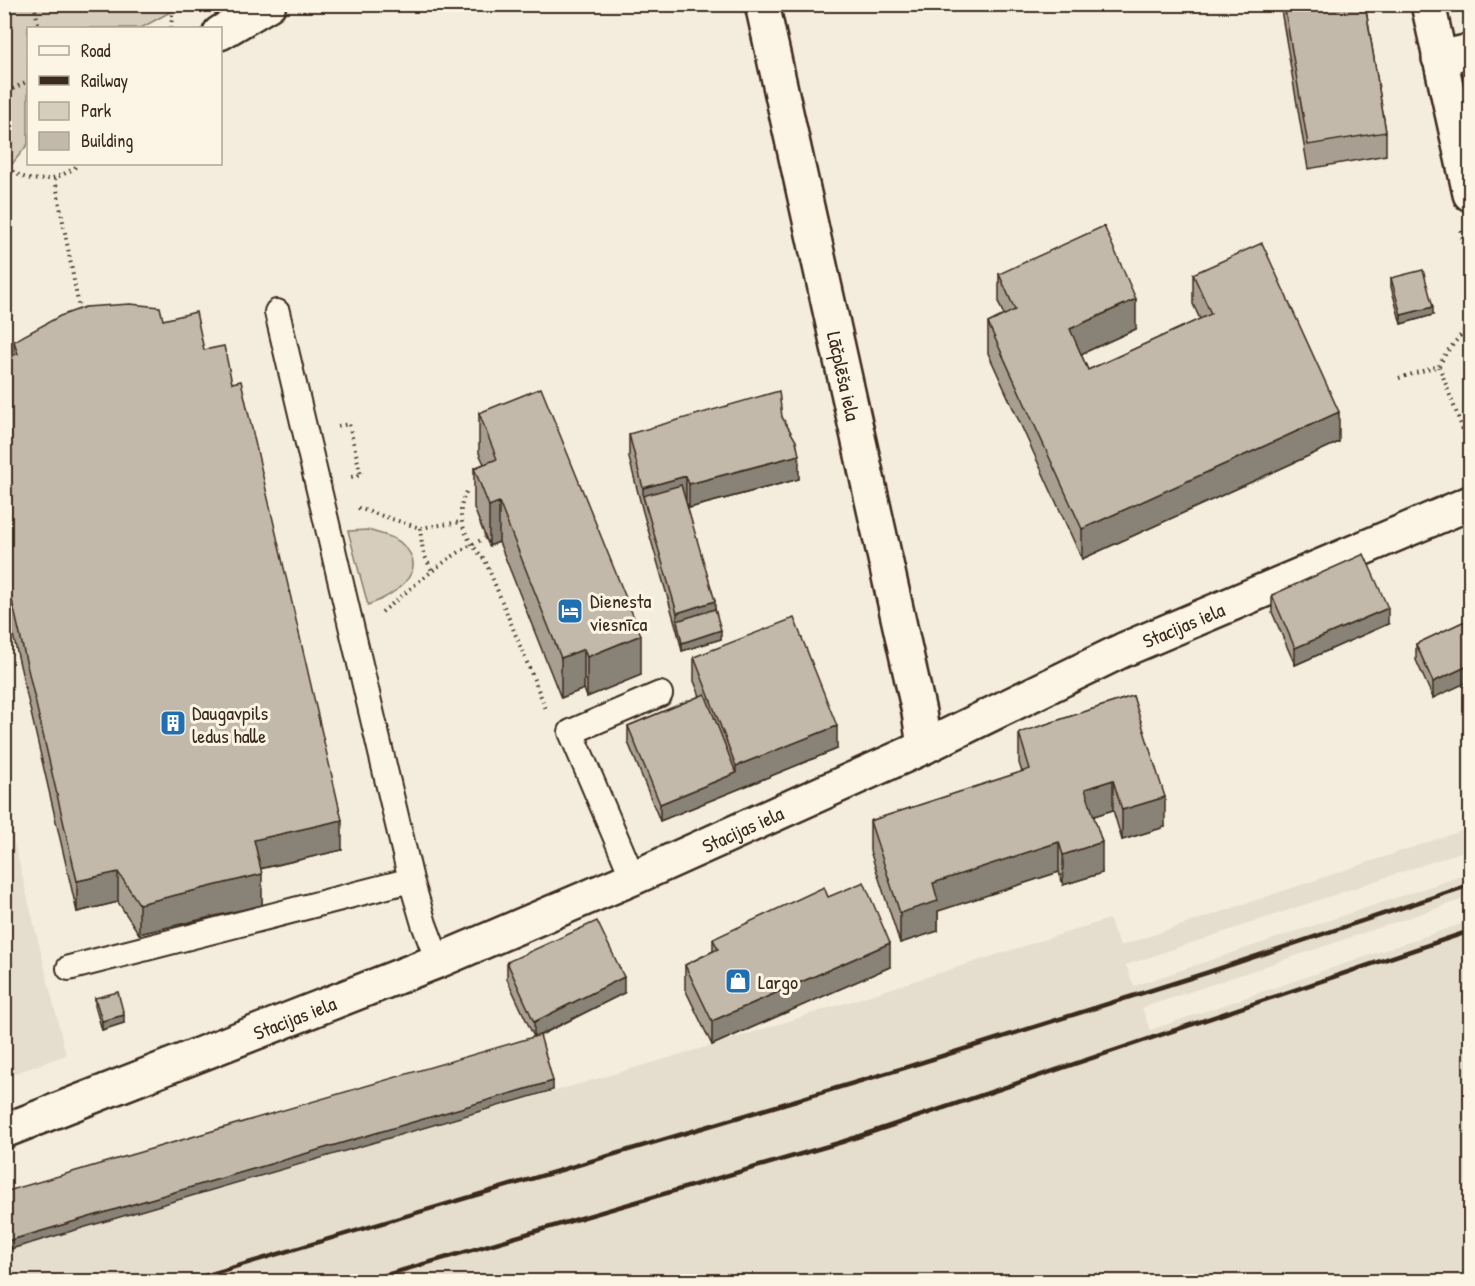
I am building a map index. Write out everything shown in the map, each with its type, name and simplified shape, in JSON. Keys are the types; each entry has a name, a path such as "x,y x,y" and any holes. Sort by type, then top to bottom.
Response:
{"street":[{"path":"222,32 269,4"},
{"name":"Lāčplēša iela","path":"762,4 919,712 924,747"},
{"path":"1428,4 1455,55 1470,194"},
{"name":"Stacijas iela","path":"4,1131 438,961 633,878 924,747 1123,650 1470,503"}],"lane":[{"path":"277,312 411,880 438,961"},
{"path":"633,878 571,732 660,694"},
{"path":"69,968 411,880"}],"path":[{"path":"34,4 39,27"},
{"path":"171,27 173,4"},
{"path":"4,70 9,91"},
{"path":"4,97 9,91 27,82"},
{"path":"4,163 22,176 39,180 55,179 70,172 78,165"},
{"path":"55,179 81,319"},
{"path":"1399,378 1439,366 1446,353 1470,324"},
{"path":"1439,366 1470,448"},
{"path":"466,492 460,503 461,522 470,543 485,560 544,707 571,732"},
{"path":"320,495 420,528 461,522"},
{"path":"420,528 423,552 432,571"},
{"path":"354,635 470,543 495,534"}],"shaded area":[{"path":"4,801 66,1055 5,1077 4,1077"},
{"path":"1470,828 1470,849 1126,965 1134,986 1470,873 1470,897 1142,1008 1150,1030 1470,921 1470,1281 5,1282 5,1251 713,1045 1109,919 1120,946"}],"green space":[{"path":"5,4 183,4 143,27 27,27 27,145 5,173"},
{"path":"368,530 400,542 411,555 413,565 411,574 397,590 368,605 348,531"}],"building":[{"path":"1284,4 1365,4 1386,132 1308,145"},
{"path":"1104,226 1136,299 1070,329 1088,370 1211,314 1193,274 1262,243 1339,412 1082,529 988,323 1015,310 999,274"},
{"path":"1423,270 1433,307 1401,315 1391,278"},
{"name":"Daugavpils ledus halle","path":"130,304 160,307 163,320 196,312 204,350 224,346 232,383 241,381 342,820 254,840 262,874 139,904 118,872 77,881 4,566 4,357 18,354 14,341 60,316 85,307"},
{"name":"Dienesta viesnīca","path":"541,388 641,635 587,657 584,649 561,658 499,502 489,506 474,468 497,459 479,413"},
{"path":"779,391 782,417 796,441 799,455 689,484 686,476 643,488 629,434"},
{"path":"681,485 715,601 677,613 643,496"},
{"path":"1364,554 1388,608 1295,648 1272,595"},
{"path":"715,609 721,630 682,643 677,621"},
{"path":"794,618 837,726 736,766 694,657"},
{"path":"1467,620 1470,627 1470,665 1433,682 1416,644"},
{"path":"705,694 736,773 660,804 628,726"},
{"path":"1133,696 1165,797 1122,810 1113,780 1085,789 1102,842 1063,855 1059,842 933,883 938,901 900,913 870,821 1030,769 1019,733"},
{"path":"864,882 890,943 712,1021 685,965 718,949 713,939 824,887 828,897"},
{"path":"597,921 624,977 534,1022 507,962"},
{"path":"118,992 124,1015 102,1021 95,998"},
{"path":"540,1035 553,1081 4,1242 4,1192"}],"railway":[{"path":"184,1282 904,1068 1206,973 1470,885"},
{"path":"362,1282 842,1142 1470,931"}],"place":[{"name":"Dienesta viesnīca","path":"570,611"},
{"name":"Daugavpils ledus halle","path":"173,723"},
{"name":"Largo","path":"738,981"}]}
